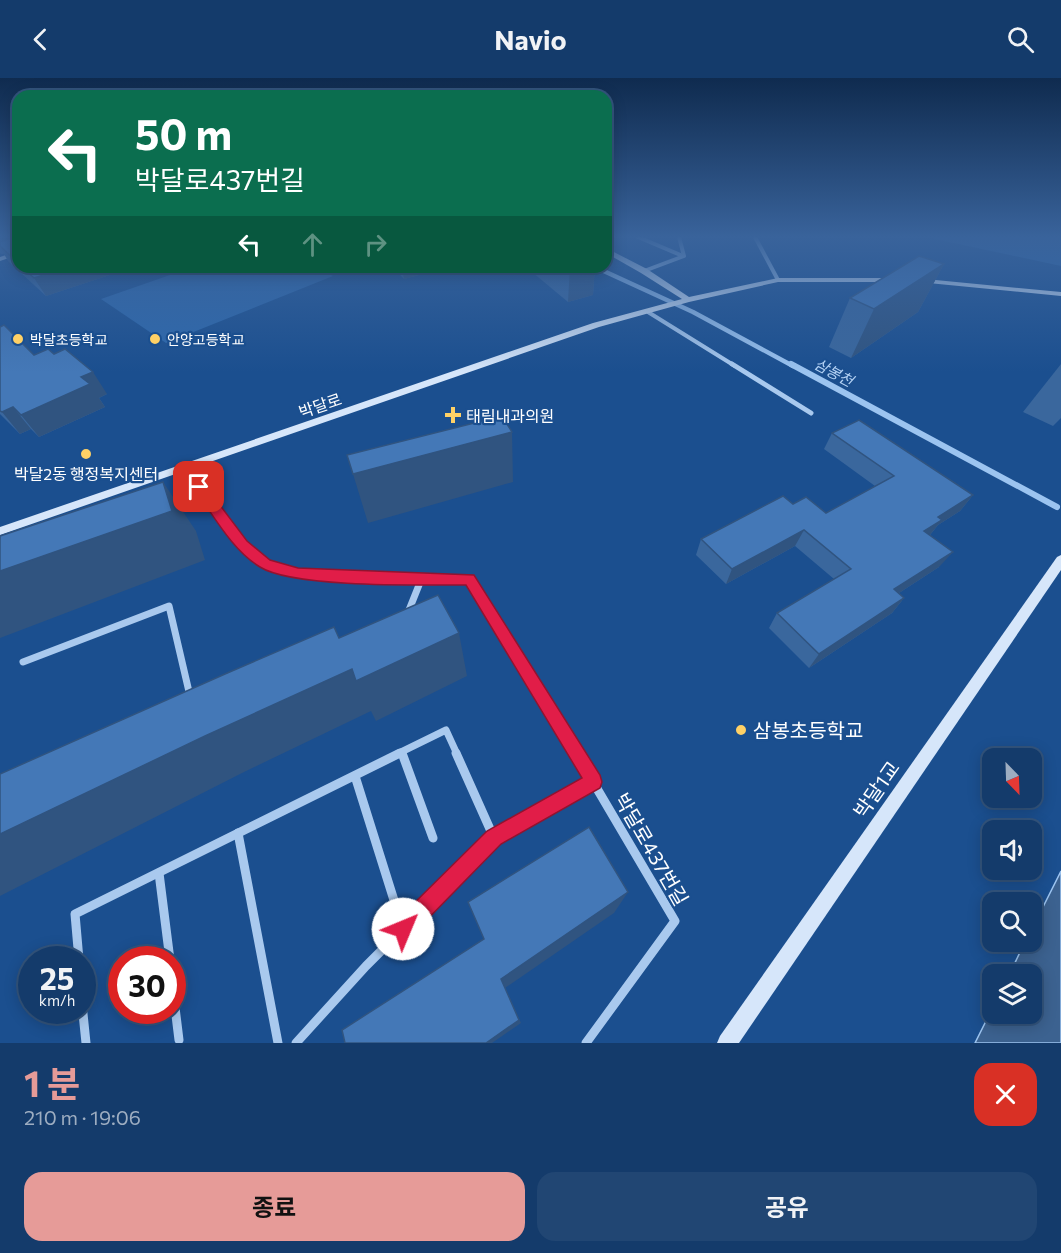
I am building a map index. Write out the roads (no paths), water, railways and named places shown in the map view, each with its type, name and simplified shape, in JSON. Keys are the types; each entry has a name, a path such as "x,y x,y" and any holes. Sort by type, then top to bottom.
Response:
{"street":[{"path":"659,282 685,301 769,282"},
{"path":"934,282 1061,294"},
{"name":"박달로","path":"0,531 596,326 685,301"},
{"path":"649,311 811,413"},
{"name":"박달로437번길","path":"185,468 242,545 266,564 298,573 421,580 470,579 594,782 675,921 586,1043"},
{"name":"박달1교","path":"727,1043 1061,560"},
{"path":"405,621 421,580"},
{"path":"23,662 169,606 193,709"},
{"path":"78,946 75,914 446,730 494,838"},
{"path":"402,752 434,838"},
{"path":"355,776 403,929"},
{"path":"296,1043 403,929 494,838 594,782"},
{"path":"238,834 278,1043"},
{"path":"159,873 168,946"},
{"path":"84,1024 86,1043"},
{"path":"177,1024 179,1040"}],"waterway":[{"name":"삼봉천","path":"628,282 693,312 793,366"},
{"name":"삼봉천","path":"791,364 1057,507"}],"place":[{"name":"박달초등학교","path":"18,339"},
{"name":"안양고등학교","path":"155,339"},
{"name":"태림내과의원","path":"453,415"},
{"name":"박달2동 행정복지센터","path":"86,454"},
{"name":"삼봉초등학교","path":"741,730"}]}
